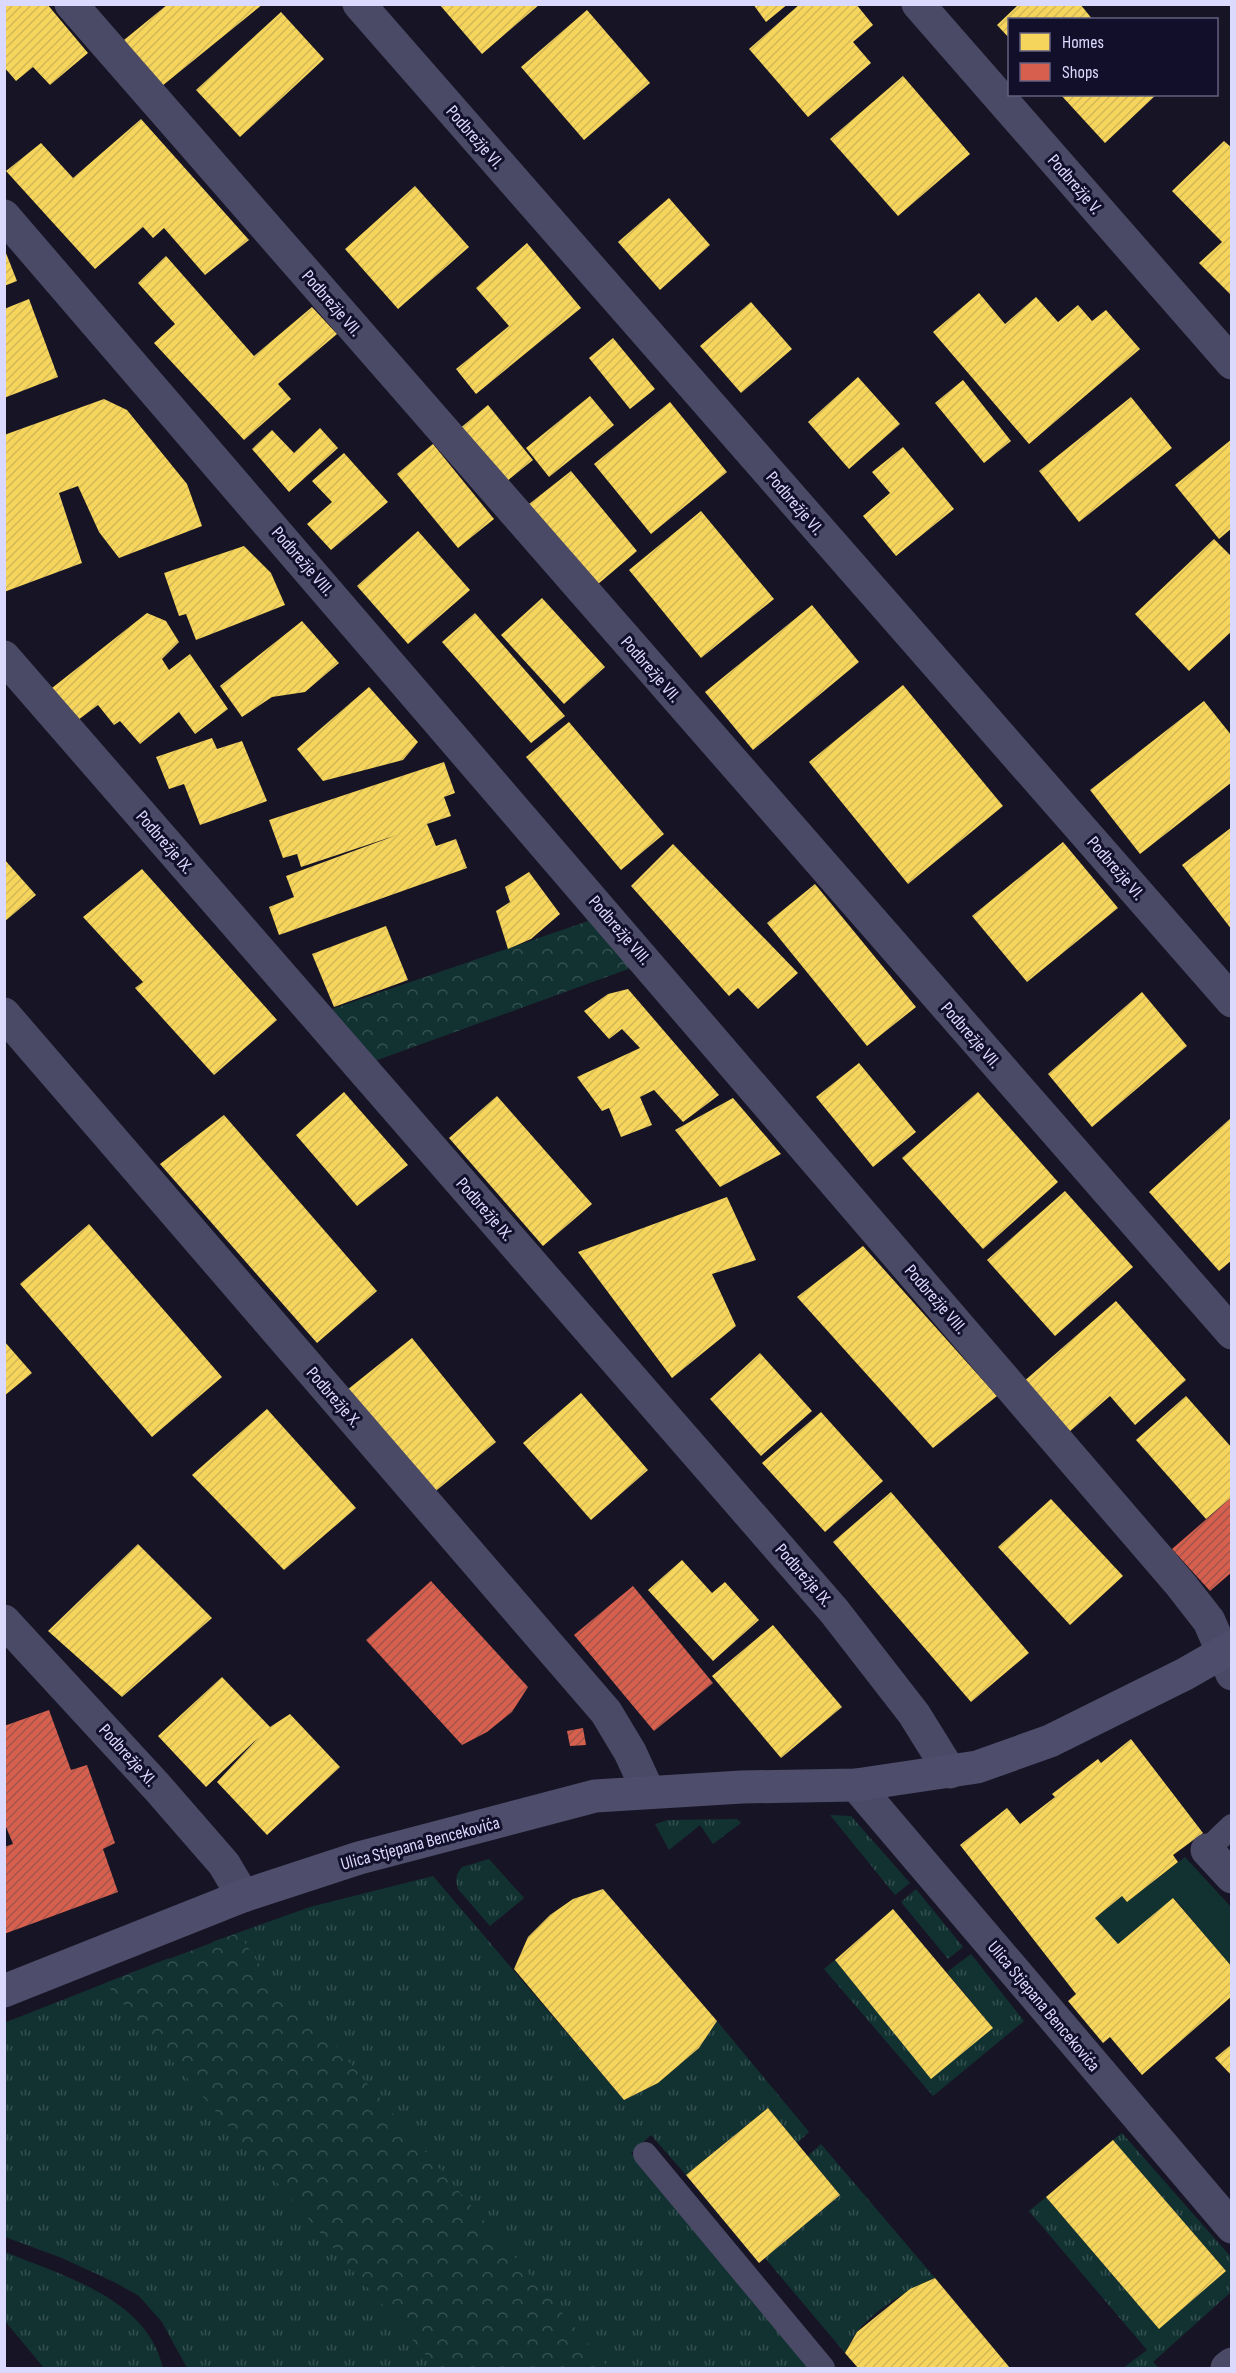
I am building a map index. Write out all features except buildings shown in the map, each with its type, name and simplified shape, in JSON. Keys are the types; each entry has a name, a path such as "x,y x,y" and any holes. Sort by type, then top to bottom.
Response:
{"street":[{"name":"Podbrežje VII.","path":"71,4 1232,1333"},
{"name":"Podbrežje VI.","path":"359,4 1232,1001"},
{"name":"Podbrežje V.","path":"918,4 1232,363"},
{"name":"Podbrežje VIII.","path":"4,216 1181,1585 1209,1621 1228,1658"},
{"name":"Podbrežje IX.","path":"4,657 834,1611 914,1714 950,1772"},
{"name":"Podbrežje X.","path":"4,1014 606,1712 630,1752 648,1791"},
{"name":"Podbrežje XI.","path":"4,1621 157,1787 224,1864 243,1896"},
{"name":"Ulica Stjepana Bencekovića","path":"4,1991 243,1896 359,1858 595,1796 648,1791 856,1785 977,1767 1050,1741 1185,1674 1228,1658"},
{"name":"Ulica Stjepana Bencekovića","path":"856,1785 1232,2227"},
{"path":"1207,1850 1232,1877"},
{"path":"1227,2368 1232,2364"}],"lane":[{"path":"1207,1850 1232,1826"},
{"path":"645,2154 823,2368"}],"green space":[{"path":"591,920 631,968 372,1062 326,1011"},
{"path":"830,1815 851,1816 910,1883 895,1895"},
{"path":"737,1819 741,1823 713,1844 700,1825 669,1850 655,1824 668,1820"},
{"path":"1185,1857 1231,1907 1231,1967 1174,1898 1118,1944 1095,1918 1122,1896 1127,1902"},
{"path":"489,1859 524,1898 490,1926 458,1889 456,1880 462,1867"},
{"path":"433,1876 624,2100 658,2083 699,2048 717,2021 809,2132 797,2143 768,2108 686,2175 651,2135 631,2153 813,2368 500,2368 212,1942 310,1907"},
{"path":"916,1889 963,1947 948,1959 901,1902"},
{"path":"238,1933 291,2010 308,2017 321,2029 609,2368 437,2368 105,1983"},
{"path":"971,1954 1024,2021 933,2096 824,1969 835,1960 931,2078 993,2028 947,1972"},
{"path":"169,1958 482,2368 187,2368 162,2322 139,2296 62,2258 5,2237 4,2023"},
{"path":"1122,2133 1231,2257 1231,2292 1153,2362 1159,2368 1123,2368 1147,2350 1029,2211 1046,2197 1159,2328 1226,2271 1113,2140"},
{"path":"821,2144 935,2278 903,2294 882,2308 855,2334 845,2353 765,2258 840,2195 808,2156"},
{"path":"5,2252 76,2281 121,2307 140,2324 154,2344 163,2368 44,2368 5,2321"}]}
